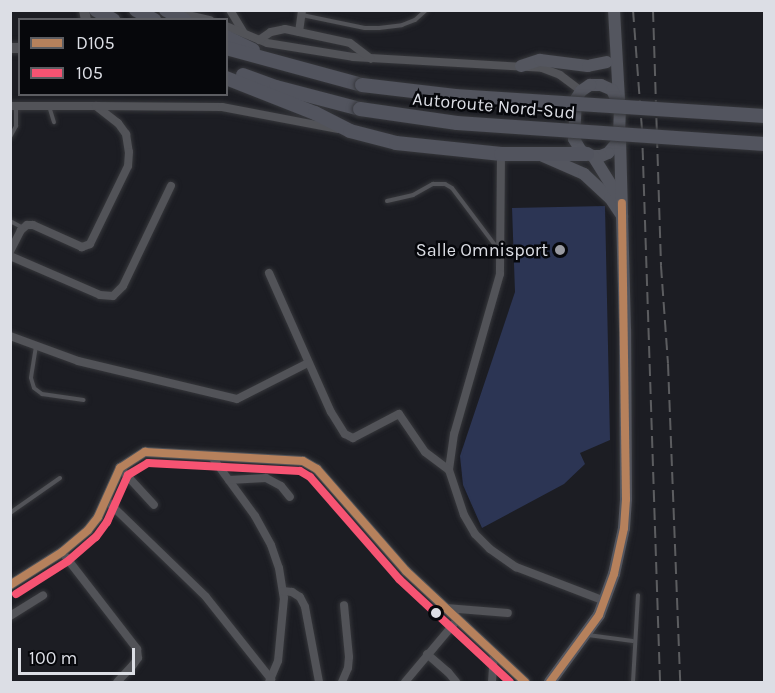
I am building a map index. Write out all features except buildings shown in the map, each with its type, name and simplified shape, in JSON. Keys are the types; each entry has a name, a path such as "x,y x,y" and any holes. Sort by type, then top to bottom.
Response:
{"highway":[{"path":"96,10 110,18"},
{"path":"136,10 150,18"},
{"path":"228,38 251,48 264,59"},
{"name":"Autoroute Nord-Sud","path":"228,49 362,85 455,96 765,116"},
{"name":"Autoroute Nord-Sud","path":"228,70 276,87 360,109 457,123 765,144"},
{"path":"228,79 315,113 350,131 419,147 501,154 590,155"}],"main road":[{"path":"614,13 607,62 574,104 573,132 577,146 590,155 609,178 622,203"},
{"path":"550,682 587,635 605,601 620,549 626,499 622,155 614,13"},
{"path":"521,66 540,60 588,66 607,62"},
{"path":"586,88 607,87 619,100"},
{"path":"590,155 608,153 618,140 620,132"},
{"path":"536,154 561,162 584,174 610,198 623,217"},
{"path":"10,585 62,552 88,530 106,501 120,468 145,452 303,461 317,469 373,536 444,608 496,658 525,682"},
{"path":"496,658 511,682"},
{"path":"541,682 567,659"}],"street":[{"path":"230,10 245,34"},
{"path":"167,11 201,13"},
{"path":"299,32 302,13"},
{"path":"228,27 259,40 371,59 547,69 586,88"},
{"path":"259,40 278,29 299,32 350,43 360,48 371,59"},
{"path":"13,106 222,107 350,131"},
{"path":"96,106 118,123 126,134 129,152 128,166 97,234 90,244 82,247 33,225 23,228 10,254 100,295 113,296 123,286 171,186"},
{"path":"501,154 502,254 496,293 454,434 449,470 464,515 475,534 490,549 516,567 605,601"},
{"path":"269,273 308,363 345,434 353,438 399,414 425,452 449,470"},
{"path":"10,336 78,361 237,399 308,363"},
{"path":"212,457 255,516 271,545 279,567 282,591 278,661 270,681"},
{"path":"120,468 154,505"},
{"path":"229,480 266,478 281,486 290,497"},
{"path":"106,501 206,597 270,681"},
{"path":"62,552 137,649 138,658 117,682"},
{"path":"282,591 292,592 300,597 305,607 319,682"},
{"path":"10,616 43,595"},
{"path":"342,682 350,657 344,605"},
{"path":"444,608 508,613"},
{"path":"405,682 457,620"},
{"path":"428,654 456,682"},
{"path":"492,682 496,658"}],"lane":[{"path":"302,13 372,28 402,26 415,20 426,10"},
{"path":"48,105 54,122"},
{"path":"10,137 16,126 13,106"},
{"path":"387,201 413,195 433,184 446,184 452,188 502,254"},
{"path":"10,221 23,228"},
{"path":"36,345 31,378 34,388 42,394 84,400"},
{"path":"10,513 60,478"},
{"path":"633,682 633,641 638,595"},
{"path":"587,635 633,641"}],"shaded area":[{"path":"605,206 610,440 580,453 585,464 564,484 482,528 463,485 460,456 515,292 512,208"}],"railway":[{"path":"633,10 642,130 660,682"},
{"path":"653,10 661,266 668,364 680,682"}],"transit line":[{"name":"D105","path":"550,682 599,615 614,574 624,528 626,499 622,203"},
{"name":"D105","path":"10,585 62,552 88,530 98,517 120,468 145,452 303,461 317,469 406,571 525,682"},
{"name":"105","path":"16,594 68,561 96,537 107,522 128,475 148,463 300,471 310,477 399,579 510,682"}],"place":[{"name":"Salle Omnisport","path":"560,250"}]}
